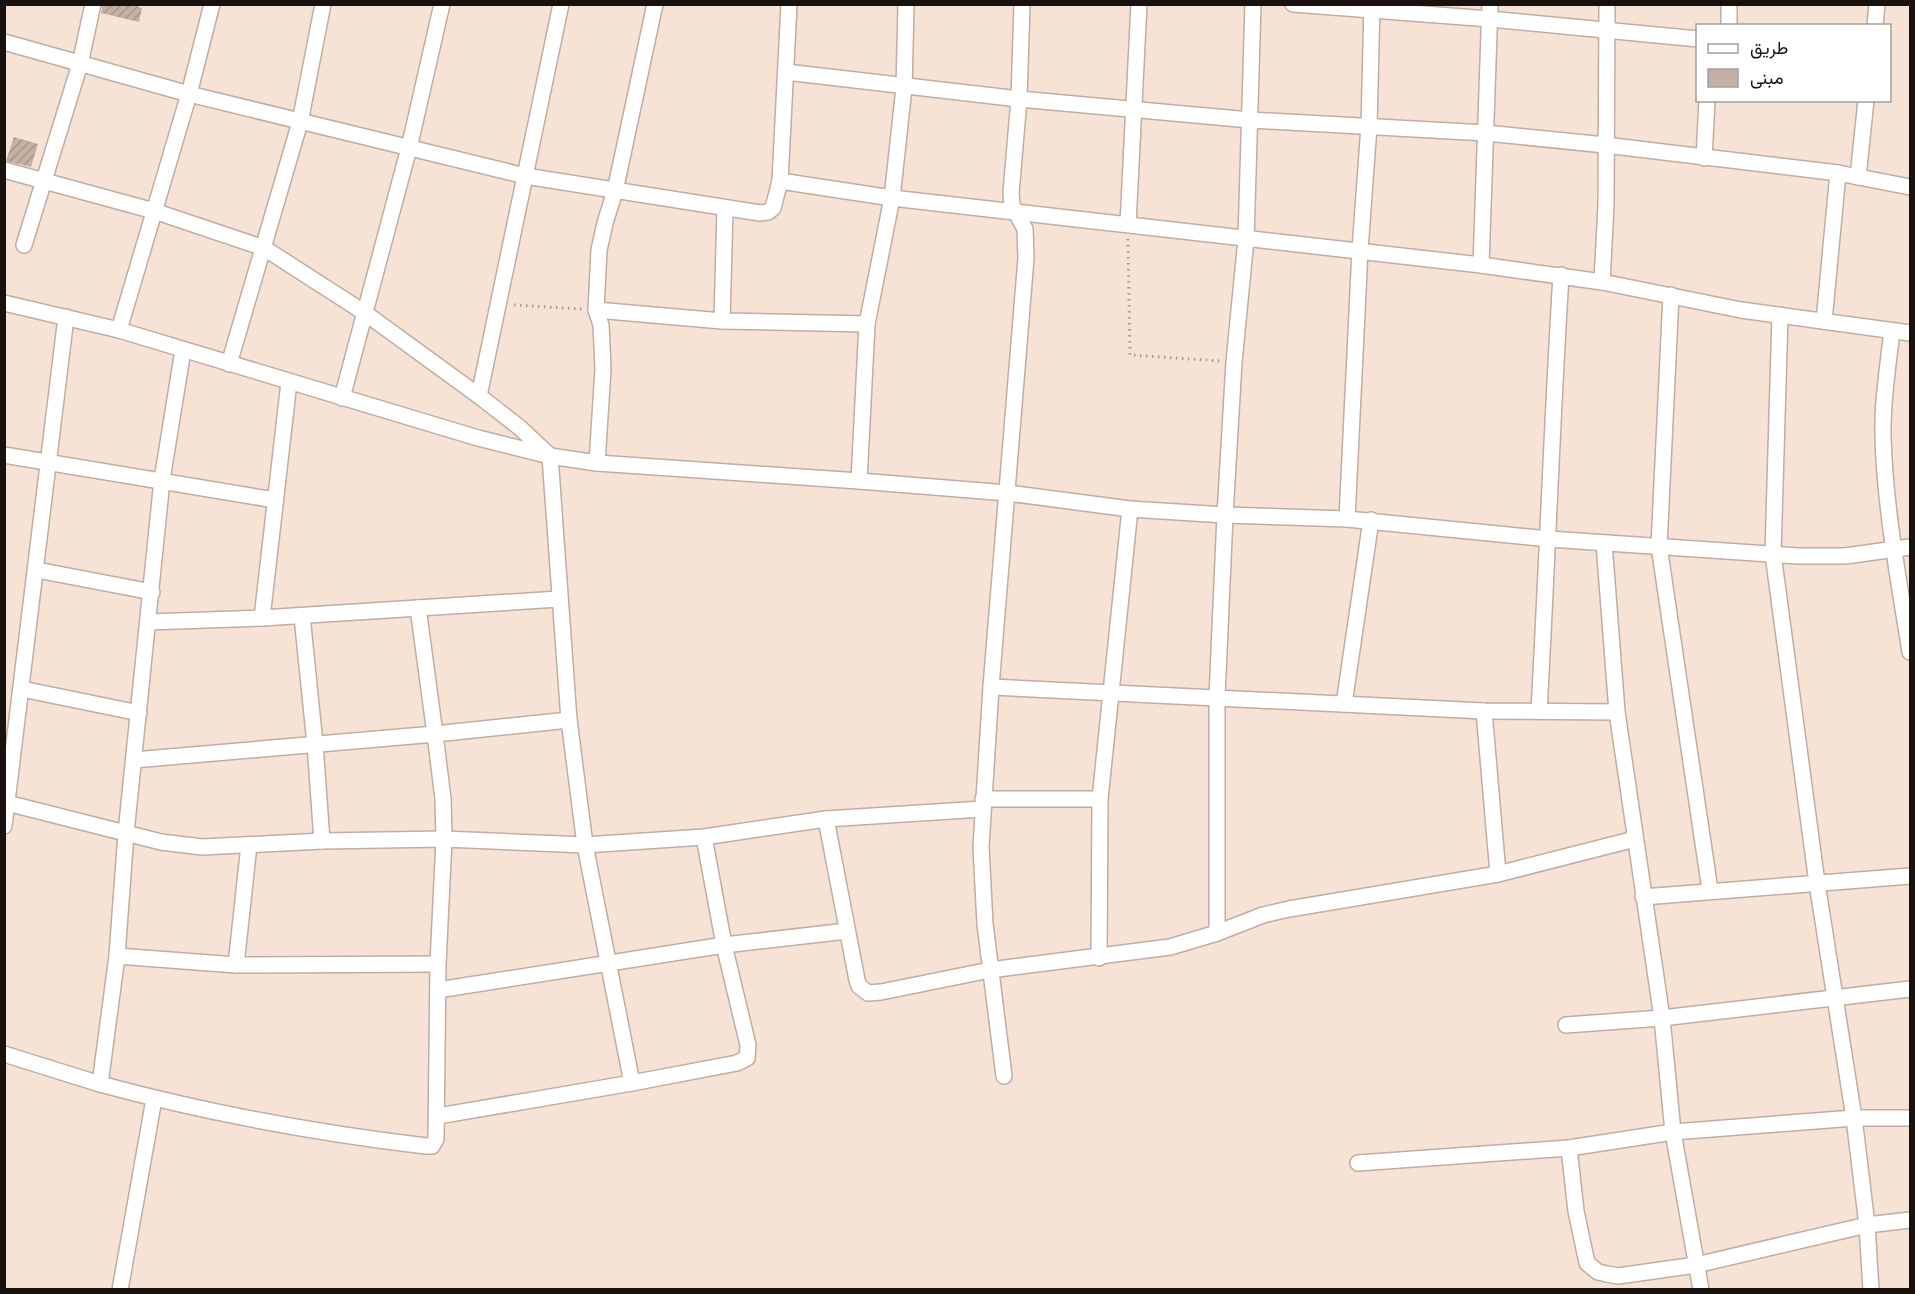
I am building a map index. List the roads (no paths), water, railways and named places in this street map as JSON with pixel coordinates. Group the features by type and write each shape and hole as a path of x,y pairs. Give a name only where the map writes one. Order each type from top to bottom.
{"street":[{"path":"24,245 80,63 93,4"},
{"path":"119,330 189,94 212,4"},
{"path":"229,364 300,122 323,4"},
{"path":"342,398 409,148 442,4"},
{"path":"479,396 561,4"},
{"path":"597,463 603,343 596,310 599,250 615,191 655,4"},
{"path":"4,42 189,94 525,176 725,208 768,212 777,200 780,181 789,4"},
{"path":"859,481 867,324 892,198 904,87 906,4"},
{"path":"1004,1076 990,970 982,888 981,847 991,687 1026,258 1025,229 1012,205 1011,193 1019,99 1022,4"},
{"path":"1128,224 1139,4"},
{"path":"1217,933 1217,697 1234,362 1246,239 1253,4"},
{"path":"1293,4 1490,12 1606,29 1696,39"},
{"path":"1602,282 1606,204 1606,4"},
{"path":"1729,4 1729,24"},
{"path":"1875,24 1877,4"},
{"path":"1347,519 1360,250 1369,126 1372,7"},
{"path":"1481,265 1490,12"},
{"path":"786,72 1019,99 1250,120 1486,134 1605,145 1838,173 1911,187"},
{"path":"1704,158 1707,102"},
{"path":"1858,177 1866,102"},
{"path":"4,170 154,211 264,248 364,313 479,396 519,427 550,456 569,720 585,845 633,1083"},
{"path":"1824,321 1838,173"},
{"path":"780,181 892,198 1360,250 1561,275 1741,310 1911,333"},
{"path":"722,321 725,208"},
{"path":"1539,711 1561,275"},
{"path":"1671,295 1659,546 1710,891"},
{"path":"4,303 119,330 478,438 550,456 597,463 1008,493 1130,509 1371,520 1548,539 1773,554 1820,557 1911,547"},
{"path":"596,310 722,321 867,324"},
{"path":"1780,315 1773,554 1818,883 1854,1118 1871,1290"},
{"path":"4,826 37,570 66,317"},
{"path":"1892,331 1883,411 1883,438 1894,549 1911,652"},
{"path":"100,1084 117,956 126,833 162,480 183,350"},
{"path":"262,618 289,382"},
{"path":"4,455 275,500"},
{"path":"1099,958 1100,799 1130,509"},
{"path":"1344,704 1371,520"},
{"path":"1604,543 1617,712 1662,1018 1673,1132 1701,1290"},
{"path":"37,570 152,592"},
{"path":"149,622 302,616 559,599"},
{"path":"4,1054 154,1099 332,1134 426,1146 432,1146 435,1143 438,1116 438,964 444,839 443,799 418,608"},
{"path":"302,616 315,744 321,841"},
{"path":"991,687 1484,711 1617,712"},
{"path":"22,689 139,712"},
{"path":"1484,711 1498,874"},
{"path":"134,760 569,720"},
{"path":"7,803 126,833 184,846 202,847 321,841 444,839 585,845 704,837 826,819 983,804 1100,799"},
{"path":"826,819 856,980 859,986 868,993 990,970 1170,948 1263,915 1498,874 1635,839"},
{"path":"438,1116 633,1083 737,1063 747,1058 748,1045 724,945 704,837"},
{"path":"236,965 249,845"},
{"path":"1643,897 1911,876"},
{"path":"438,990 724,945 847,931"},
{"path":"117,956 236,965 438,964"},
{"path":"1566,1025 1662,1018 1911,989"},
{"path":"120,1290 154,1099"},
{"path":"1358,1163 1569,1148 1673,1132 1854,1118 1911,1118"},
{"path":"1569,1148 1576,1211 1587,1263 1598,1272 1618,1276 1696,1265 1866,1224 1911,1220"}]}
